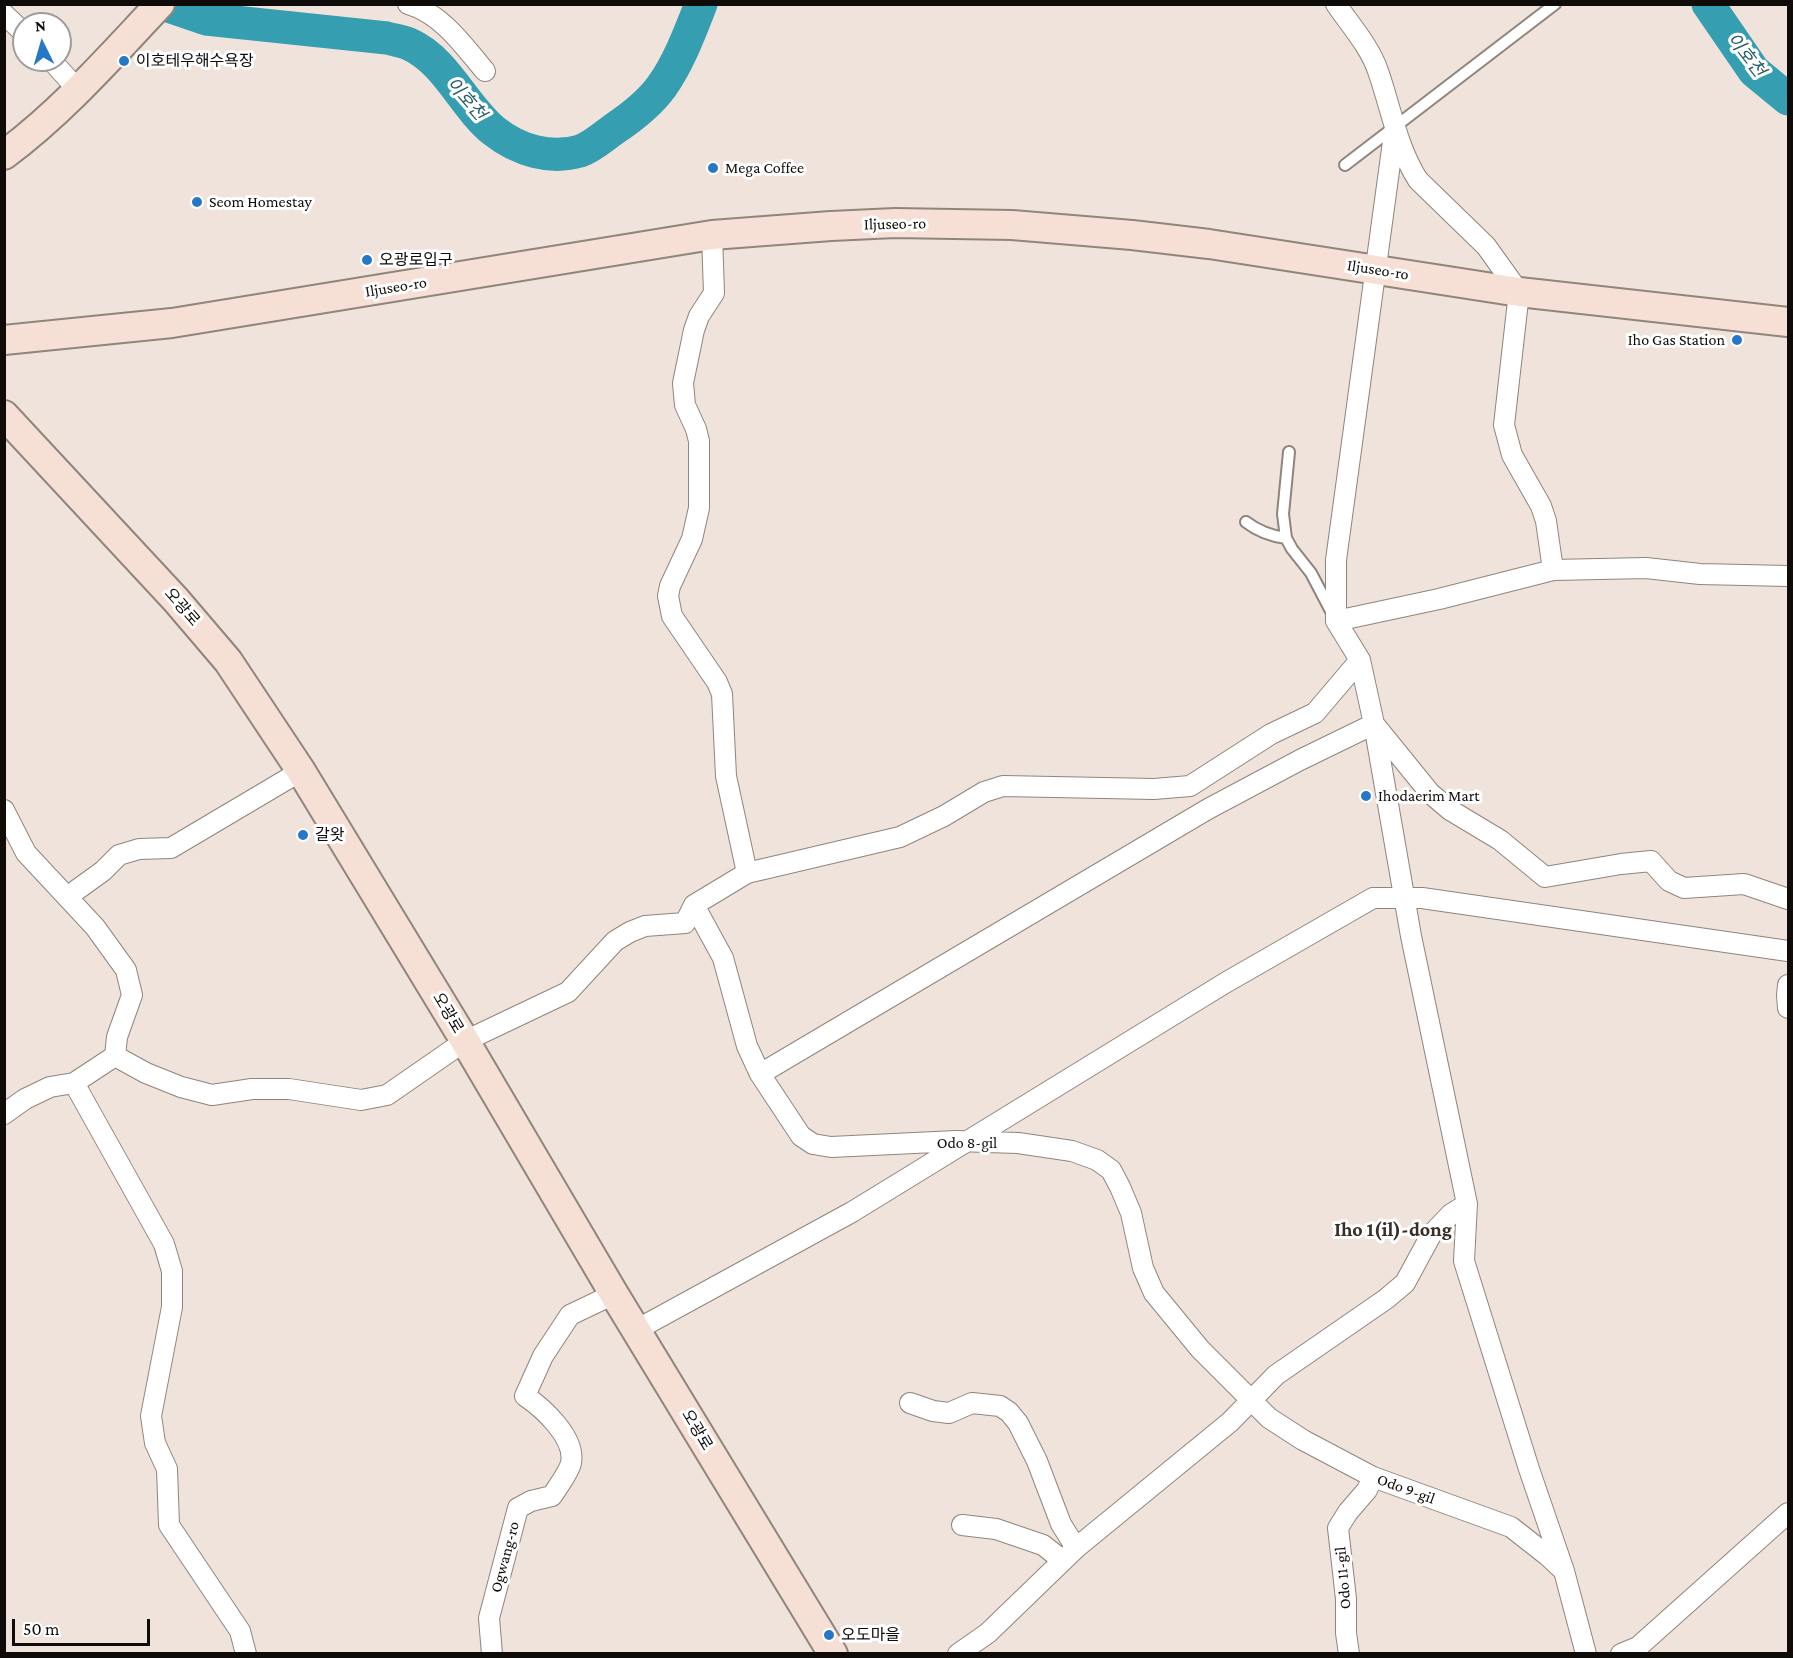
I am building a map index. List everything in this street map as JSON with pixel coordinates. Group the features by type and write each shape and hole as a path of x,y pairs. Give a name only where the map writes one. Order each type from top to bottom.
{"main road":[{"path":"4,155 79,91 153,12"},
{"name":"Iljuseo-ro","path":"4,340 172,323 712,236 831,226 948,223 1012,225 1209,244 1519,292 1788,322"},
{"name":"오광로","path":"4,415 176,600 228,661 301,771 465,1041 614,1294 833,1653"}],"street":[{"path":"408,4 431,14 442,23 485,71"},
{"path":"1336,4 1372,55 1403,153 1418,180 1486,246 1519,292 1504,425 1512,455 1541,506 1546,522 1553,570"},
{"path":"62,72 79,91"},
{"path":"1395,127 1336,561 1336,621 1360,660 1374,724 1405,898 1467,1204 1464,1261 1529,1469 1564,1571 1586,1653"},
{"path":"712,236 714,293 699,316 694,330 683,383 685,405 699,441 699,508 692,539 670,586 668,596 672,616 717,682 722,694 726,776 747,873"},
{"path":"1336,621 1439,599 1553,570 1646,568 1700,574 1788,576"},
{"path":"115,1056 181,1088 212,1095 252,1089 289,1089 361,1100 387,1095 465,1041 568,992 615,941 645,926 685,923 694,905 747,873 900,837 944,816 984,792 1003,786 1154,789 1190,786 1271,734 1316,712 1360,660"},
{"path":"1374,724 1430,793 1450,810 1500,840 1545,877 1651,861 1669,881 1684,888 1744,884 1788,899"},
{"path":"759,1074 1208,809 1374,724"},
{"path":"67,897 103,871 119,855 139,849 171,848 301,771"},
{"path":"4,810 26,854 95,927 126,970 132,995 117,1037 115,1056"},
{"path":"636,1330 852,1212 1225,983 1373,898 1422,898 1788,951"},
{"name":"Odo 8-gil","path":"694,905 723,958 747,1046 759,1074 801,1136 813,1144 831,1147 964,1142 1018,1143 1072,1151 1097,1160 1111,1170 1120,1187 1131,1213 1143,1268 1154,1293 1200,1349 1252,1400"},
{"path":"1788,985 1788,1008"},
{"path":"4,1114 25,1099 50,1087 74,1083 115,1056"},
{"path":"74,1083 164,1244 172,1271 172,1308 151,1416 155,1443 167,1469 169,1525 240,1632 246,1653"},
{"path":"958,1653 988,1633 1069,1554 1230,1422 1276,1375 1386,1299 1405,1283 1431,1235 1451,1214 1467,1204"},
{"name":"Ogwang-ro","path":"492,1653 489,1618 519,1508 531,1501 552,1496 571,1463 569,1446 559,1427 542,1407 525,1396 543,1356 570,1315 614,1294"},
{"name":"Odo 9-gil","path":"1252,1400 1269,1418 1373,1477 1511,1527 1564,1571"},
{"path":"910,1403 933,1411 950,1413 972,1403 1000,1407 1009,1412 1018,1423 1037,1461 1061,1524 1069,1554"},
{"name":"Odo 11-gil","path":"1349,1653 1338,1528 1367,1490 1373,1477"},
{"path":"1621,1653 1638,1647 1788,1513"},
{"path":"962,1525 996,1529 1069,1554"}],"lane":[{"path":"1345,165 1555,4"},
{"path":"1289,452 1283,514 1286,538 1311,573 1336,621"},
{"path":"1246,522 1269,536 1286,538"}],"waterway":[{"name":"이호천","path":"162,4 206,19 387,38 406,43 434,61 483,121 494,131 524,148 546,154 569,154 589,147 634,115 652,99 674,67 701,4"},
{"name":"이호천","path":"1708,4 1754,71 1788,99"}],"place":[{"name":"이호테우해수욕장","path":"124,61"},
{"name":"Mega Coffee","path":"713,168"},
{"name":"Seom Homestay","path":"197,202"},
{"name":"오광로입구","path":"367,260"},
{"name":"Iho Gas Station","path":"1737,340"},
{"name":"Ihodaerim Mart","path":"1366,796"},
{"name":"갈왓","path":"303,835"},
{"name":"오도마을","path":"829,1635"}],"district":[{"name":"Iho 1(il)-dong","path":"1393,1230"}]}
